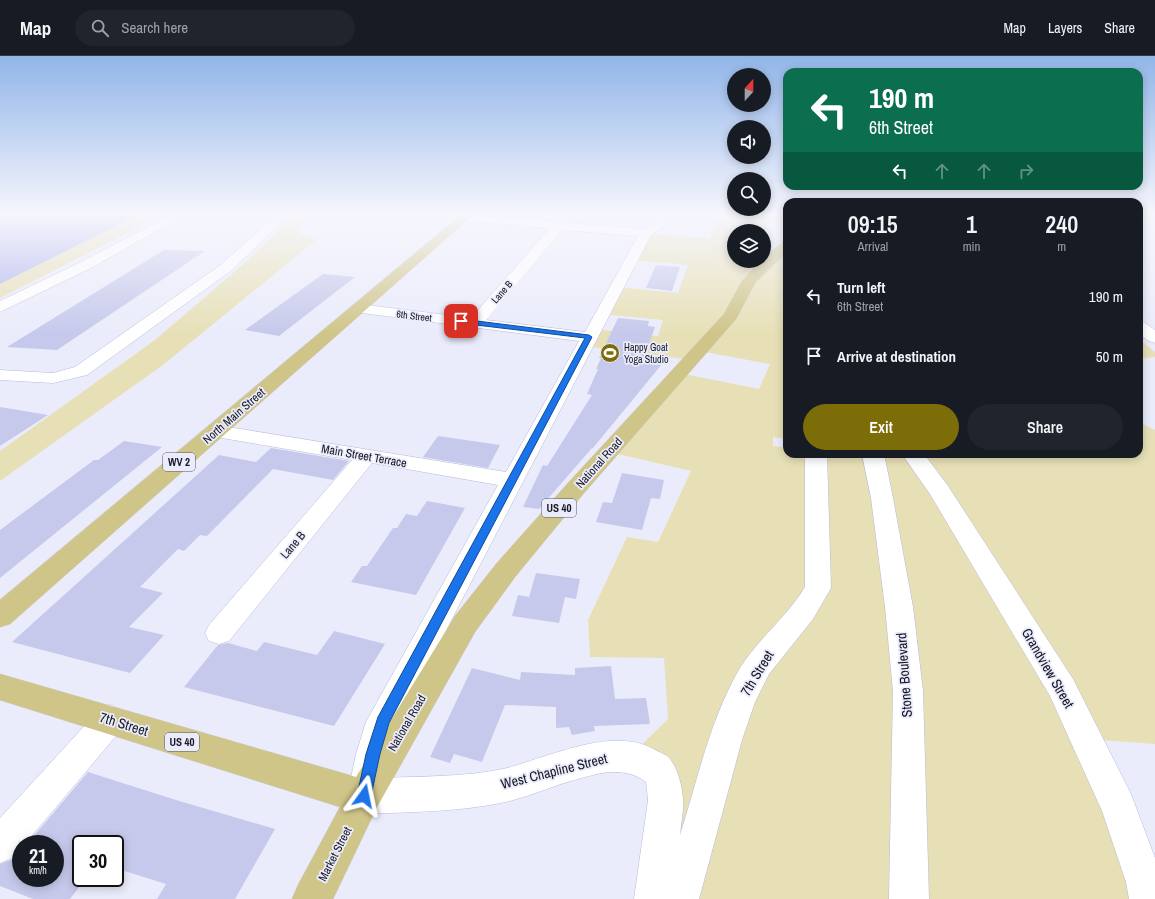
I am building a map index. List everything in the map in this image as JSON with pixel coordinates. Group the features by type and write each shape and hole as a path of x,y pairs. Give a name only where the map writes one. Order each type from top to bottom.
{"main road":[{"name":"North Main Street","path":"0,616 423,254"},
{"name":"National Road","path":"364,796 465,624 506,570 576,488 731,316 749,282 765,264 776,254"},
{"name":"7th Street","path":"0,687 364,796"},
{"name":"Market Street","path":"312,899 364,796"}],"street":[{"path":"0,307 106,254"},
{"path":"0,375 53,378 81,371 227,267 240,254"},
{"name":"Lane B","path":"475,323 534,254"},
{"name":"Market Street","path":"364,796 382,722 634,254"},
{"name":"6th Street","path":"359,309 589,337"},
{"path":"1143,329 1155,338"},
{"name":"Main Street Terrace","path":"216,431 512,480"},
{"name":"Lane B","path":"219,634 367,456"},
{"name":"7th Street","path":"679,899 731,721 751,678 774,644 799,618 818,588 816,458"},
{"name":"Stone Boulevard","path":"873,458 882,498 899,607 908,691 909,899"},
{"name":"Grandview Street","path":"917,458 940,492 1062,688 1118,807 1145,882 1149,899"},
{"path":"0,844 110,720"},
{"name":"West Chapline Street","path":"364,796 465,791 501,786 568,765 597,758 611,756 641,758 658,770 665,789 666,800 654,899"}],"shaded area":[{"path":"59,254 86,254 0,298 0,284"},
{"path":"254,254 298,254 163,365 0,481 0,451 155,340"},
{"path":"634,254 727,254 727,268 771,268 771,256 774,254 783,254 783,438 773,437 773,446 783,447 783,458 1143,458 1143,424 1155,430 1155,744 1087,739 1149,899 654,899 666,800 630,756 668,719 664,658 590,657 588,620 627,537 658,542 691,471 609,452 679,373 759,389 770,364 700,351 692,360 584,346 593,329 658,336 663,320 602,314 616,287 678,293 688,265 631,260"},
{"path":"1143,342 1155,352 1155,357 1143,358"}],"water":[{"path":"0,254 59,254 0,284"}],"building":[{"path":"157,254 200,254 57,350 7,347"},
{"path":"656,265 680,267 672,291 646,288"},
{"path":"323,274 355,277 279,336 245,330"},
{"path":"618,318 649,321 648,326 655,327 645,355 667,358 593,448 539,509 523,507 543,465 547,466 592,395 587,394 598,369 596,369 601,358 599,358"},
{"path":"0,407 48,415 0,446"},
{"path":"438,436 500,445 488,468 423,457"},
{"path":"124,441 162,447 0,578 0,530 94,460 98,460"},
{"path":"271,448 349,461 333,480 273,469 207,536 200,535 184,551 178,549 140,587 163,593 129,627 164,635 130,673 12,642 219,455 256,462"},
{"path":"622,473 664,480 660,499 651,498 642,530 596,522 603,502 612,503"},
{"path":"427,501 465,508 416,595 351,582 362,566 367,566 393,528 397,528 406,514 417,516"},
{"path":"536,573 580,579 576,599 565,597 559,623 512,616 518,595 529,597"},
{"path":"334,631 385,644 334,726 184,687 218,645 228,643 257,651 264,642 317,655"},
{"path":"611,666 615,699 646,698 650,724 594,726 595,731 572,735 569,727 556,728 556,707 505,705 482,762 454,754 450,763 430,757 472,668 520,680 521,672 575,675 575,668"},
{"path":"88,772 275,829 235,899 157,899 166,884 124,871 124,835 72,835 72,887 79,887 70,899 33,899 0,886 0,864 12,860 12,887 64,887 64,835 35,835"}],"place":[{"name":"Happy Goat Yoga Studio","path":"610,353"}],"route":[{"path":"364,796 382,722 589,337 461,321"}]}
